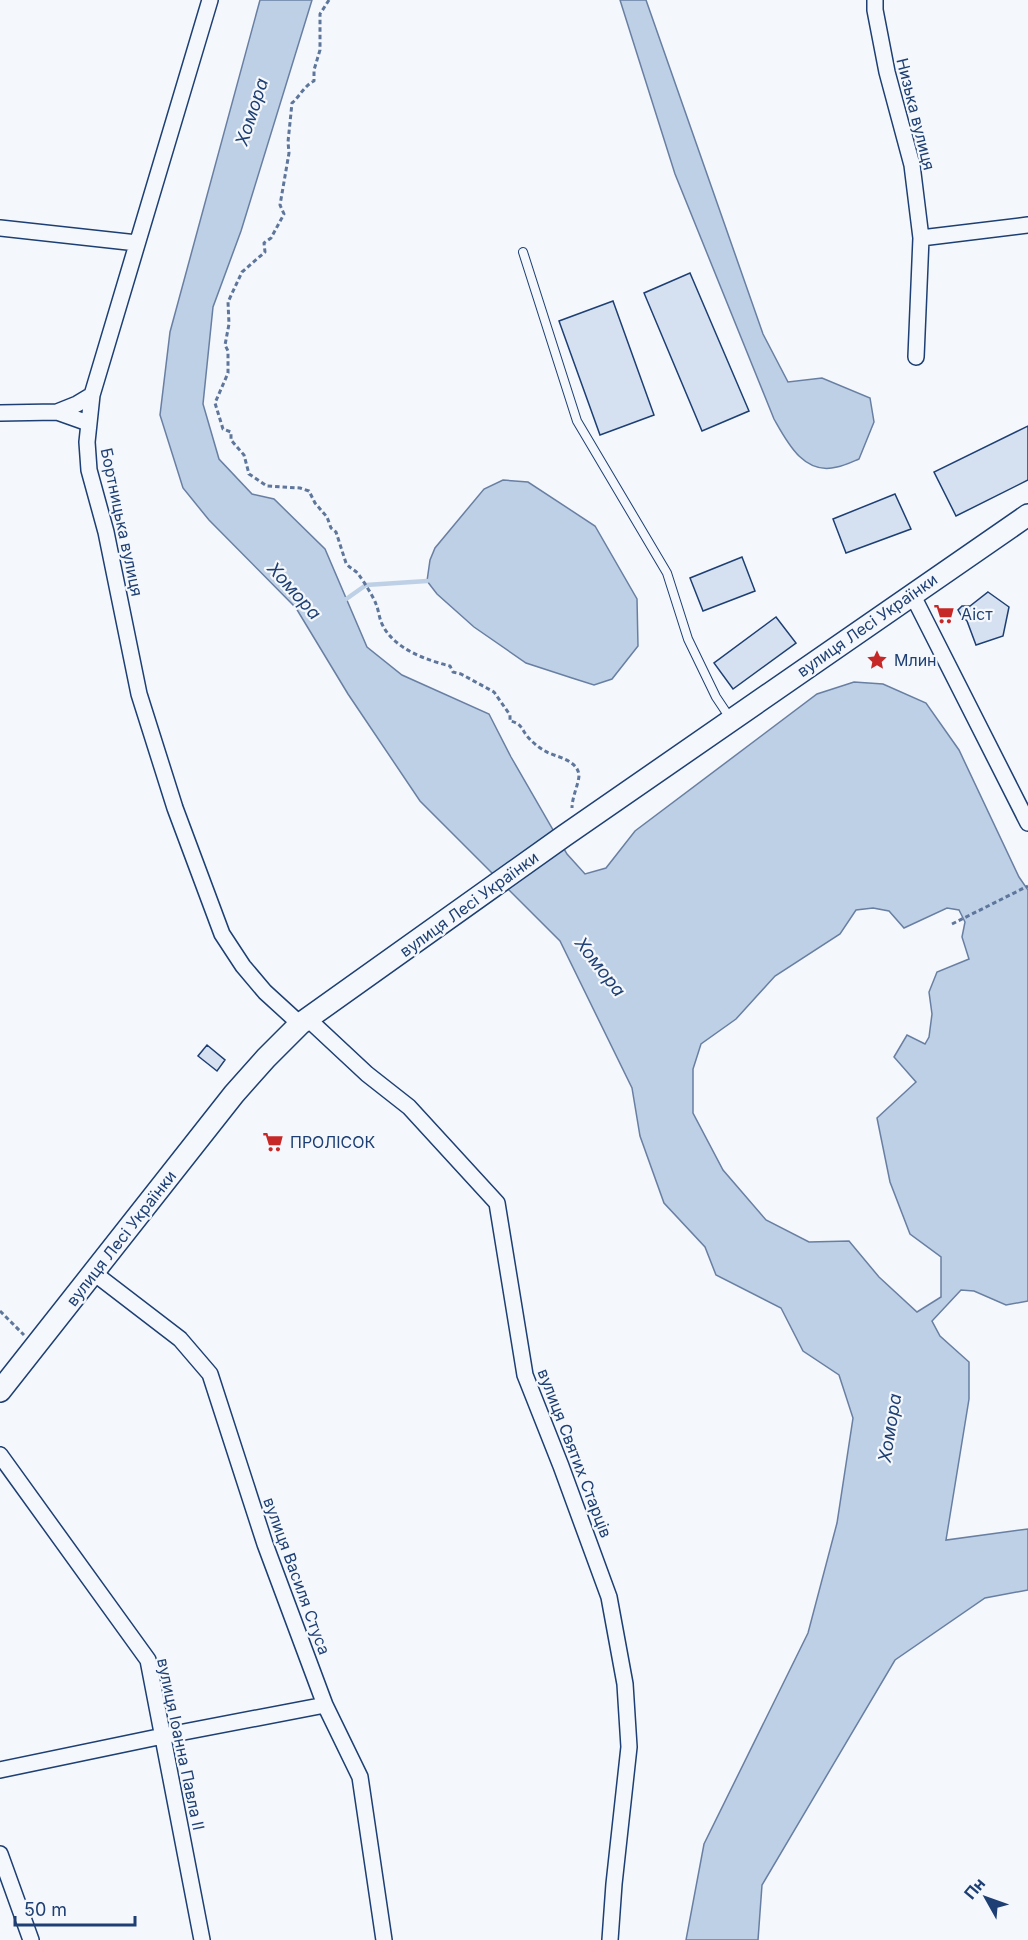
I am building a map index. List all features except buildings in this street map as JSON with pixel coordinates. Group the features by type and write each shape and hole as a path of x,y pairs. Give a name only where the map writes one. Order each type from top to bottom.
{"main road":[{"name":"вулиця Лесі Українки","path":"0,1391 234,1094 266,1058 304,1022 570,831 1028,515"}],"street":[{"name":"Бортницька вулиця","path":"210,0 92,395 87,442 89,470 106,532 139,694 175,808 222,934 243,966 265,992 304,1022"},
{"name":"Низька вулиця","path":"875,0 886,72 912,165 921,238 918,263 916,357"},
{"path":"921,238 1028,225"},
{"path":"0,228 137,243"},
{"path":"57,412 92,395"},
{"path":"0,413 57,412 88,423"},
{"path":"912,594 1028,823"},
{"name":"вулиця Святих Старців","path":"304,1022 409,1107 497,1203 525,1376 609,1597 625,1684 629,1747 610,1940"},
{"name":"вулиця Василя Стуса","path":"94,1273 180,1339 210,1374 265,1544 325,1705 360,1777 384,1940"},
{"name":"вулиця Іоанна Павла II","path":"0,1455 148,1659 202,1940"},
{"path":"0,1770 325,1705"},
{"path":"0,1854 32,1940"}],"lane":[{"path":"523,252 577,421 667,573 688,639 716,697 731,720"}],"path":[{"path":"329,0 320,14 320,50 314,70 314,81 306,84 292,103 289,153 280,205 284,214 271,238 264,243 265,252 242,272 228,302 229,324 225,345 228,351 228,373 215,403 223,429 231,432 231,440 244,455 249,474 267,486 300,488 309,491 315,503 327,517 331,528 336,532 346,563 358,573 376,603 381,625 393,639 423,659 450,666 453,672 494,692 510,715 510,721 524,728 525,734 546,752 565,758 577,770 579,776 572,801 570,831"},
{"path":"952,924 1028,886"},
{"path":"0,1311 15,1328 37,1345"}],"water":[{"name":"Хомора","path":"260,0 312,0 241,231 213,307 203,404 219,459 252,494 274,499 325,549 367,647 402,675 489,714 567,854 585,874 606,868 635,831 817,694 854,682 883,684 926,703 959,750 1019,877 1028,890 1028,1301 1006,1305 974,1291 961,1290 932,1321 940,1336 969,1362 969,1399 946,1540 1028,1529 1028,1590 985,1598 895,1660 762,1885 758,1940 686,1940 704,1844 808,1633 837,1523 853,1418 839,1375 803,1351 781,1308 716,1275 705,1247 664,1203 640,1136 632,1088 560,941 420,801 348,694 296,608 209,520 183,488 160,415 170,332","holes":["873,908 889,911 904,928 947,908 959,910 965,922 962,937 969,959 937,972 929,992 932,1014 929,1037 925,1044 907,1035 894,1057 916,1082 877,1118 890,1182 910,1234 941,1257 941,1297 917,1312 879,1277 849,1241 809,1242 766,1220 723,1170 693,1113 693,1069 701,1044 736,1019 775,976 840,934 856,910"]},
{"path":"620,0 646,0 763,334 788,382 822,378 870,398 874,422 859,459 837,467 815,467 806,462 791,447 774,419 675,174"},
{"path":"503,480 528,482 595,526 637,599 638,646 612,679 594,685 526,663 474,627 437,594 427,581 430,560 435,548 484,489"}],"waterway":[{"path":"342,602 366,585 427,581"}],"place":[{"name":"Аіст","path":"944,614"},
{"name":"Млин","path":"877,660"},
{"name":"ПРОЛІСОК","path":"273,1142"}]}
